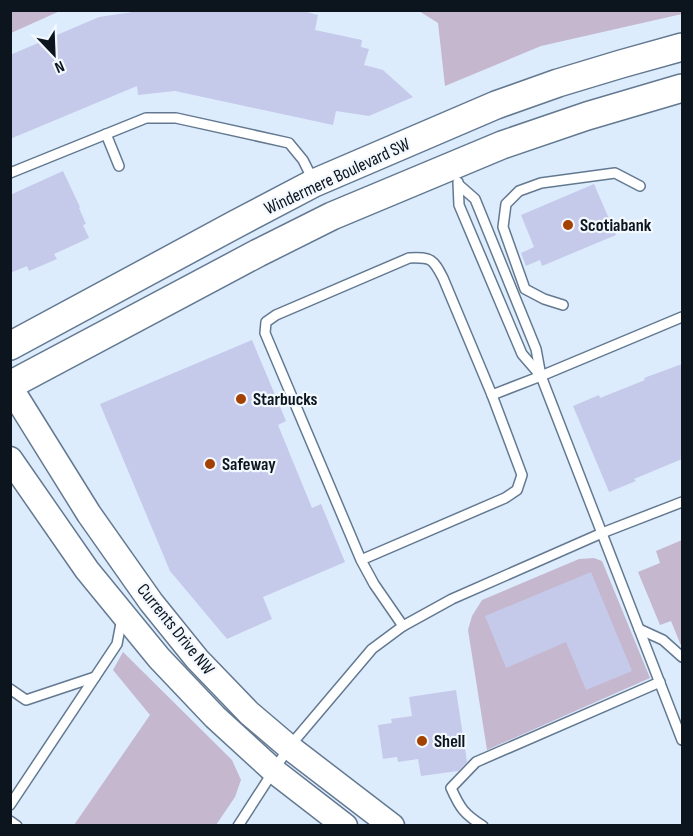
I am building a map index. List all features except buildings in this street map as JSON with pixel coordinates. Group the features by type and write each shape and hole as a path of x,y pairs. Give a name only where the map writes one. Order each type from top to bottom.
{"main road":[{"name":"Windermere Boulevard SW","path":"10,346 314,183 496,105 569,80 682,47"},
{"name":"Windermere Boulevard SW","path":"10,386 321,221 454,175 502,146 587,116 682,88"}],"street":[{"name":"Currents Drive NW","path":"10,386 89,514 151,602 197,659 249,713 289,747 392,825"},
{"name":"Currents Drive NW","path":"10,459 87,570 159,658 215,717 274,771 345,825"}],"lane":[{"path":"10,172 146,118 176,118 289,143 303,159 314,183"},
{"path":"106,134 119,166"},
{"path":"563,305 544,299 525,289 503,227 506,204 519,191 541,183 615,173 640,186"},
{"path":"454,175 459,205 522,354 541,376"},
{"path":"454,175 476,199 537,349 541,376 682,740"},
{"path":"361,560 505,498 517,490 522,475 492,395 443,278 435,262 424,257 409,258 276,315 266,322 265,333 361,560 374,584 403,626"},
{"path":"492,395 682,317"},
{"path":"238,825 289,747 372,649 403,626 452,599 602,533 682,502"},
{"path":"10,805 117,644 122,613"},
{"path":"639,629 663,640 682,657"},
{"path":"10,688 26,700 95,677"},
{"path":"483,825 467,815 457,802 451,788 476,762 660,682"},
{"path":"10,821 17,825"}],"shaded area":[{"path":"11,10 60,10 60,11 11,33"},
{"path":"682,10 682,14 541,46 445,86 438,23 419,11"},
{"path":"682,540 682,648 671,621 660,625 638,572 660,563 656,551"},
{"path":"594,558 602,561 650,678 487,750 468,630 472,616 482,600 579,559"},
{"path":"123,652 232,760 241,780 235,797 216,825 74,825 150,715 113,670"}],"place":[{"name":"Scotiabank","path":"568,225"},
{"name":"Starbucks","path":"241,399"},
{"name":"Safeway","path":"210,464"},
{"name":"Shell","path":"422,741"}]}
